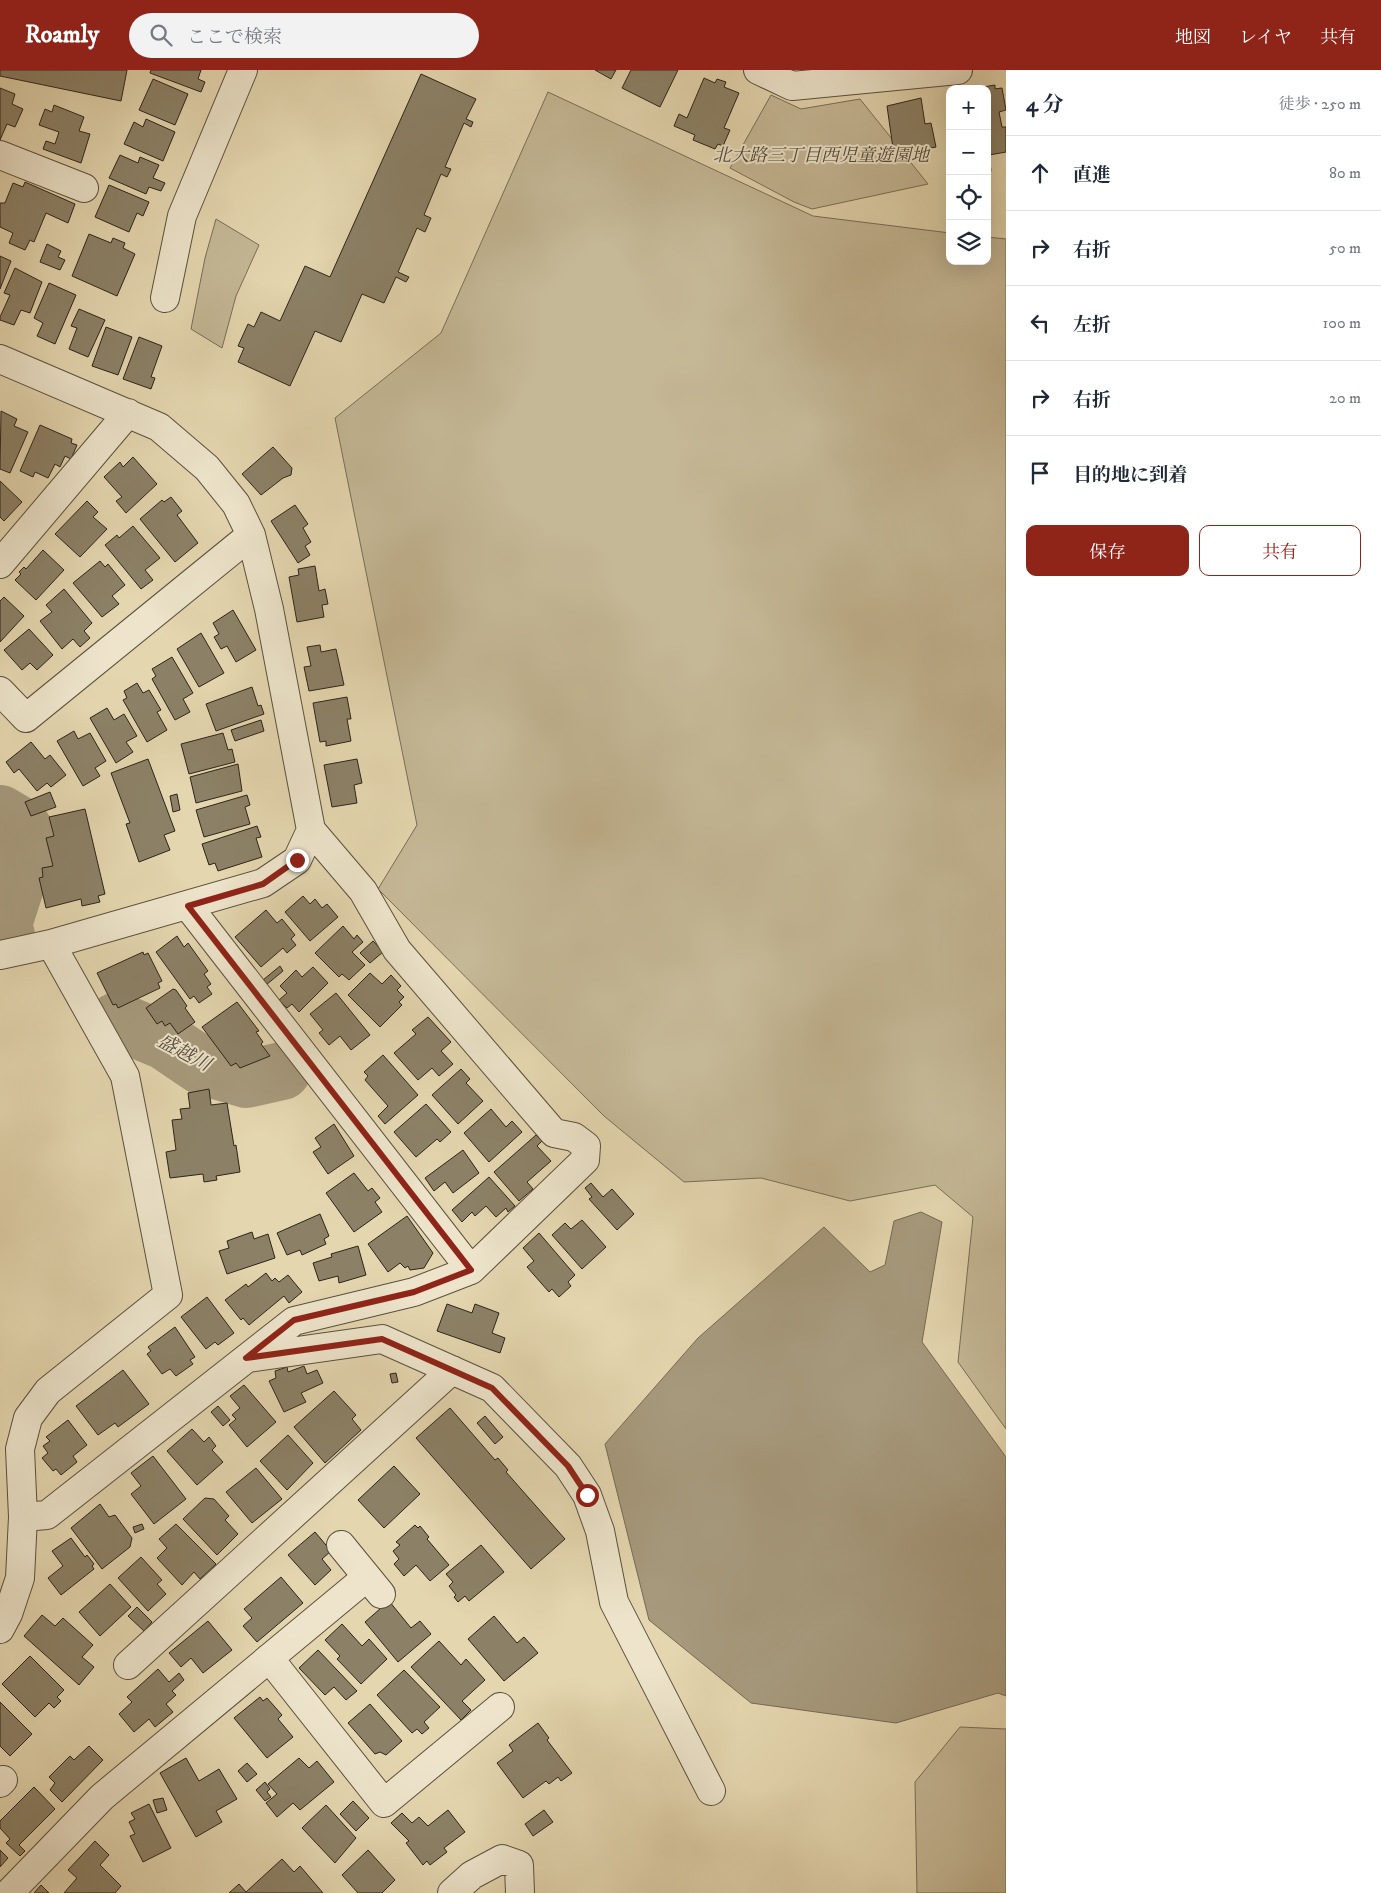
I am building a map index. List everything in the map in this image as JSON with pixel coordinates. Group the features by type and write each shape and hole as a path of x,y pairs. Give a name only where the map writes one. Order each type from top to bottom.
{"street":[{"path":"164,298 182,216 243,70"},
{"path":"758,70 792,86 832,76 958,70"},
{"path":"0,155 84,188"},
{"path":"0,359 159,427 207,468 236,504 251,535 269,609 311,830 363,891 397,950 554,1133 574,1137 586,1146 585,1160 471,1270 414,1292 294,1320 47,1515 23,1516"},
{"path":"0,564 128,413"},
{"path":"0,690 26,718 251,535"},
{"path":"0,955 52,944 263,884 297,860 311,830"},
{"path":"188,906 471,1270"},
{"path":"0,1629 8,1614 20,1578 23,1516 20,1449 28,1418 48,1391 168,1295 125,1076 52,944"},
{"path":"246,1358 382,1339 492,1388 568,1466 587,1495 600,1531 614,1602 711,1791"},
{"path":"128,1664 452,1370"},
{"path":"10,1893 102,1797 269,1658 374,1585 341,1545"},
{"path":"269,1658 384,1803 500,1707"},
{"path":"452,1893 472,1875 502,1859 519,1865 520,1893"}],"green space":[{"path":"548,92 813,216 946,233 946,265 991,265 991,237 1006,239 1006,1429 958,1362 973,1217 935,1185 850,1201 761,1178 684,1182 604,1116 378,889 417,825 335,418 441,333"},
{"name":"北大路三丁目西児童遊園地","path":"771,95 801,109 860,99 928,184 812,209 794,202 730,168"},
{"path":"216,219 259,245 236,296 222,348 191,329 205,258"},
{"path":"960,1727 1006,1729 1006,1893 917,1893 915,1782"}],"shaded area":[{"path":"921,1212 942,1222 922,1342 1006,1457 1006,1696 998,1693 896,1723 751,1703 649,1620 605,1444 698,1338 824,1227 870,1272 885,1265 894,1221"}],"building":[{"path":"0,70 127,70 121,101 0,76"},
{"path":"151,70 201,70 198,79 205,82 201,92 150,73"},
{"path":"595,70 616,70 611,79"},
{"path":"631,70 678,70 660,107 622,88"},
{"path":"421,74 476,99 466,119 473,122 471,127 464,123 445,167 451,169 447,177 441,174 424,215 431,218 425,232 417,228 398,272 409,277 406,282 396,277 384,303 362,294 341,342 315,331 290,386 238,362 244,348 238,346 248,324 254,327 261,312 280,321 305,266 330,277"},
{"path":"704,78 715,83 717,79 726,82 724,87 739,93 724,128 730,130 723,146 718,144 715,149 693,140 695,135 674,126 679,114 687,118"},
{"path":"153,79 188,94 175,125 139,110"},
{"path":"995,85 995,89 1002,88 1006,110 999,112 1002,127 1006,127 1006,152 991,155 991,130 991,86"},
{"path":"0,88 15,94 12,104 23,109 15,127 7,124 0,140"},
{"path":"921,98 925,124 931,123 936,147 894,155 887,106"},
{"path":"54,105 84,117 79,131 90,134 81,163 43,149 46,141 55,144 59,132 39,125 45,109 52,112"},
{"path":"146,119 175,132 163,161 124,144 134,122 143,127"},
{"path":"120,155 138,163 140,157 159,165 153,178 165,183 161,191 149,187 146,194 109,178"},
{"path":"25,182 75,204 68,223 46,213 34,242 30,240 25,250 9,243 13,233 0,227 0,203 5,203 13,183 23,187"},
{"path":"109,185 149,202 143,216 137,213 129,232 95,217"},
{"path":"89,234 111,243 113,238 125,243 123,248 135,254 117,296 72,276"},
{"path":"47,244 61,251 58,257 65,260 60,270 40,262"},
{"path":"0,256 11,261 0,289"},
{"path":"15,268 42,282 30,313 21,310 14,325 0,320 0,317 10,295 4,293"},
{"path":"49,283 76,295 55,344 37,336 43,323 34,318"},
{"path":"79,309 105,320 88,357 69,349 77,328 71,326"},
{"path":"106,327 132,337 118,375 92,366"},
{"path":"139,337 162,346 151,377 155,378 151,389 123,379"},
{"path":"1,411 17,419 14,426 28,432 10,473 0,469"},
{"path":"40,425 72,439 71,443 77,445 71,459 65,456 60,467 55,464 48,478 35,472 33,477 20,471"},
{"path":"273,447 292,468 291,475 283,478 261,495 242,474"},
{"path":"133,457 157,484 126,513 116,501 122,497 104,477 120,462 123,467"},
{"path":"0,481 22,502 4,521 0,517"},
{"path":"171,497 182,511 177,515 198,543 175,562 140,519 162,500 164,502"},
{"path":"87,501 98,512 93,517 107,529 80,557 55,534"},
{"path":"295,505 308,524 303,528 311,542 305,546 310,555 298,563 271,521"},
{"path":"133,526 160,558 145,570 153,580 141,589 105,545 117,535 119,538"},
{"path":"43,550 64,570 36,600 15,580 21,574 19,572 24,567 26,569"},
{"path":"100,561 105,567 108,564 125,585 112,596 119,604 102,617 73,583"},
{"path":"315,566 319,591 325,589 328,604 322,605 324,617 297,622 289,577 299,575 298,569"},
{"path":"64,589 92,623 84,631 90,638 80,647 73,639 62,649 40,621 52,612 46,605"},
{"path":"4,597 24,616 0,642 0,601"},
{"path":"233,610 256,650 236,662 227,646 221,649 214,637 219,634 213,623"},
{"path":"29,629 53,655 37,670 30,663 22,670 4,650"},
{"path":"201,633 224,673 199,687 177,649"},
{"path":"320,645 321,652 336,649 344,685 309,691 304,667 311,666 307,647"},
{"path":"172,657 193,693 183,699 190,712 175,720 152,679 156,676 152,669"},
{"path":"137,683 143,693 149,690 161,710 157,712 167,730 147,742 123,700 127,698 124,691"},
{"path":"252,687 258,706 261,705 264,714 216,731 206,704"},
{"path":"347,697 351,719 347,719 351,741 326,746 326,741 320,742 313,703"},
{"path":"107,708 114,720 124,714 137,736 126,742 133,752 116,763 90,718"},
{"path":"261,720 264,731 235,741 231,730"},
{"path":"74,731 78,739 90,733 106,761 95,768 100,776 83,786 57,741"},
{"path":"223,733 228,750 232,749 235,762 189,774 181,744"},
{"path":"31,742 45,759 50,755 66,775 51,787 47,783 37,791 19,769 14,773 6,762"},
{"path":"148,759 175,831 164,835 170,850 139,862 126,824 130,823 111,773"},
{"path":"357,759 362,783 354,785 357,803 332,807 324,765"},
{"path":"238,764 242,791 196,803 190,777"},
{"path":"50,792 56,807 31,816 25,802"},
{"path":"177,794 180,810 173,812 170,796"},
{"path":"247,795 250,805 245,807 250,824 204,837 196,810"},
{"path":"85,809 105,894 98,896 100,902 82,906 81,899 46,908 39,878 43,877 42,868 53,866 46,838 54,836 49,817"},
{"path":"257,826 261,837 256,838 262,857 218,871 215,863 209,865 202,844"},
{"path":"303,896 310,904 315,899 322,908 327,904 338,917 310,941 285,912"},
{"path":"266,910 277,923 282,919 295,935 291,939 296,945 287,953 283,948 261,967 235,937"},
{"path":"343,926 354,939 357,935 363,942 352,952 365,965 349,980 342,974 339,977 315,953"},
{"path":"177,936 184,947 188,943 208,971 204,974 211,984 207,987 212,994 199,1003 194,996 190,999 156,952"},
{"path":"373,941 383,952 370,963 360,953"},
{"path":"143,952 144,955 148,953 162,981 158,983 160,988 118,1008 116,1004 113,1005 97,973"},
{"path":"280,966 283,971 266,985 263,980"},
{"path":"313,967 328,983 299,1012 292,1004 287,1008 279,1000 287,993 280,986 296,970 302,977"},
{"path":"370,973 382,984 391,975 401,986 397,990 404,997 399,1002 402,1005 380,1027 348,995"},
{"path":"173,989 176,990 187,1006 185,1008 195,1022 178,1034 170,1023 165,1026 162,1021 157,1024 146,1008"},
{"path":"336,993 370,1035 351,1050 340,1036 329,1045 319,1033 323,1030 310,1014"},
{"path":"237,1002 259,1031 256,1032 263,1042 261,1044 270,1056 240,1068 236,1063 231,1066 202,1027"},
{"path":"428,1017 451,1042 441,1051 453,1064 439,1076 432,1068 418,1080 394,1053 416,1034 412,1030"},
{"path":"383,1055 418,1095 385,1124 378,1116 388,1106 365,1080 368,1076 364,1072"},
{"path":"461,1069 470,1079 466,1083 483,1101 458,1124 432,1095"},
{"path":"209,1089 211,1105 227,1103 240,1172 216,1176 217,1180 204,1182 203,1174 170,1178 166,1152 176,1150 172,1120 182,1119 180,1109 190,1108 188,1093"},
{"path":"426,1104 451,1132 440,1142 437,1139 416,1157 394,1132"},
{"path":"491,1109 506,1127 512,1121 522,1132 489,1162 464,1133"},
{"path":"334,1124 354,1156 328,1174 313,1152 321,1147 315,1138"},
{"path":"536,1135 542,1141 537,1146 551,1161 527,1182 533,1189 519,1201 494,1172"},
{"path":"463,1150 479,1173 453,1193 445,1182 434,1191 425,1178"},
{"path":"354,1173 368,1191 372,1188 380,1198 375,1202 382,1212 354,1232 326,1193"},
{"path":"489,1177 515,1206 508,1212 506,1208 496,1217 486,1206 475,1216 472,1212 462,1222 452,1210"},
{"path":"591,1183 603,1197 612,1189 634,1214 617,1230 589,1199 592,1197 585,1188"},
{"path":"320,1214 329,1236 324,1239 326,1244 302,1255 300,1250 287,1255 277,1233"},
{"path":"407,1216 433,1253 424,1268 410,1270 408,1266 405,1268 400,1263 388,1272 368,1244"},
{"path":"582,1220 606,1247 582,1269 552,1235 565,1223 571,1229"},
{"path":"252,1232 254,1239 268,1234 275,1258 227,1274 219,1251 229,1248 227,1241"},
{"path":"539,1233 575,1275 568,1282 571,1286 559,1297 552,1289 549,1292 527,1267 534,1261 523,1248"},
{"path":"358,1246 366,1275 339,1283 338,1276 319,1281 313,1263 332,1257 331,1254"},
{"path":"266,1273 272,1281 275,1278 279,1282 288,1275 302,1292 289,1303 284,1296 249,1325 243,1318 241,1320 225,1300 246,1284 248,1287"},
{"path":"207,1297 234,1333 218,1345 215,1342 206,1349 181,1317"},
{"path":"447,1304 472,1313 475,1304 499,1313 492,1333 505,1338 500,1353 437,1331"},
{"path":"175,1327 195,1357 190,1360 193,1364 176,1376 170,1369 162,1374 147,1354 151,1351 148,1347"},
{"path":"304,1366 307,1374 317,1370 323,1383 301,1393 306,1402 284,1412 269,1381 276,1378 275,1371 287,1367 288,1372"},
{"path":"123,1370 149,1404 118,1427 115,1423 98,1435 76,1406"},
{"path":"396,1373 398,1382 392,1383 390,1374"},
{"path":"244,1385 276,1422 247,1447 229,1425 236,1419 232,1415 240,1408 230,1396"},
{"path":"334,1391 356,1415 352,1419 361,1430 325,1463 294,1427"},
{"path":"218,1406 230,1420 223,1426 211,1412"},
{"path":"450,1408 495,1460 498,1458 508,1470 506,1472 565,1539 531,1569 416,1438"},
{"path":"485,1416 503,1437 495,1444 477,1423"},
{"path":"68,1420 87,1445 73,1456 77,1462 61,1475 56,1469 53,1471 42,1458 48,1453 43,1446 50,1441 46,1437"},
{"path":"192,1429 204,1442 209,1437 216,1446 212,1450 223,1462 197,1485 167,1451"},
{"path":"288,1435 313,1463 287,1490 260,1461"},
{"path":"153,1456 186,1499 154,1524 131,1494 141,1486 131,1473"},
{"path":"394,1466 420,1494 384,1528 358,1500"},
{"path":"256,1468 282,1499 252,1523 226,1492"},
{"path":"205,1498 214,1499 229,1516 225,1520 238,1534 217,1555 183,1519"},
{"path":"100,1504 109,1517 115,1515 132,1538 130,1547 102,1569 71,1528"},
{"path":"142,1524 144,1529 135,1533 133,1527"},
{"path":"176,1524 216,1564 200,1579 194,1572 182,1585 157,1558 167,1548 159,1539"},
{"path":"415,1525 418,1528 420,1526 429,1537 427,1539 449,1565 430,1581 416,1565 404,1576 394,1564 399,1559 393,1551 400,1545 396,1542"},
{"path":"315,1532 331,1551 322,1559 331,1570 315,1585 288,1555"},
{"path":"71,1538 85,1557 87,1555 94,1564 92,1566 94,1569 61,1595 48,1578 63,1566 52,1551"},
{"path":"481,1545 504,1572 469,1601 465,1596 458,1602 454,1597 456,1595 449,1586 453,1582 446,1574"},
{"path":"141,1557 162,1580 157,1584 166,1594 148,1611 118,1578"},
{"path":"281,1577 303,1603 257,1642 243,1626 252,1618 244,1609"},
{"path":"110,1584 131,1607 100,1636 79,1612"},
{"path":"389,1601 411,1628 420,1621 431,1634 398,1662 365,1622"},
{"path":"137,1607 152,1622 144,1631 128,1616"},
{"path":"42,1615 55,1626 63,1618 93,1645 82,1657 94,1667 79,1685 24,1636"},
{"path":"494,1616 517,1643 524,1637 538,1653 504,1681 468,1639"},
{"path":"208,1621 232,1650 203,1673 191,1658 181,1667 169,1653"},
{"path":"342,1624 362,1646 369,1639 387,1659 361,1684 337,1659 340,1656 325,1640"},
{"path":"439,1641 461,1665 466,1659 485,1680 462,1701 471,1710 461,1720 411,1667"},
{"path":"318,1650 357,1691 346,1700 334,1687 325,1695 299,1668"},
{"path":"30,1656 64,1690 57,1697 61,1701 54,1708 49,1703 35,1717 2,1684"},
{"path":"158,1669 169,1682 179,1673 184,1680 172,1691 176,1695 166,1704 173,1712 155,1727 149,1719 134,1732 119,1714 132,1702 127,1697"},
{"path":"404,1670 440,1707 424,1722 429,1728 422,1734 417,1729 412,1733 377,1695"},
{"path":"260,1697 263,1701 267,1698 282,1715 278,1719 293,1737 267,1758 234,1718"},
{"path":"0,1702 32,1734 10,1756 0,1746"},
{"path":"370,1704 402,1741 386,1755 380,1752 375,1754 348,1723"},
{"path":"538,1723 549,1738 547,1740 572,1773 561,1781 558,1777 549,1784 546,1781 523,1798 497,1763 513,1751 509,1745"},
{"path":"89,1746 103,1760 62,1802 50,1790 55,1783 49,1777 70,1756 74,1760"},
{"path":"186,1758 199,1781 219,1769 237,1799 216,1811 222,1822 196,1837 160,1773"},
{"path":"299,1758 309,1768 317,1761 334,1782 300,1810 293,1803 277,1817 266,1803 277,1794 268,1784"},
{"path":"247,1763 257,1774 247,1782 238,1771"},
{"path":"265,1782 270,1789 267,1792 271,1797 265,1801 256,1790"},
{"path":"34,1787 55,1809 19,1845 25,1851 20,1856 6,1843 10,1839 0,1828 0,1821"},
{"path":"163,1798 167,1810 157,1813 153,1800"},
{"path":"353,1801 369,1818 356,1831 340,1814"},
{"path":"149,1804 171,1848 143,1862 130,1836 135,1834 129,1822 135,1819 131,1813"},
{"path":"326,1805 356,1838 335,1863 302,1828"},
{"path":"448,1810 465,1832 444,1848 447,1852 430,1865 427,1861 423,1865 406,1843 409,1841 391,1823 402,1813 412,1823 419,1817 428,1826"},
{"path":"544,1810 553,1822 533,1836 525,1824"},
{"path":"95,1841 109,1855 100,1865 121,1886 115,1893 64,1893 77,1878 68,1870"},
{"path":"0,1850 8,1858 0,1867"},
{"path":"368,1850 395,1880 382,1893 358,1893 342,1875"},
{"path":"282,1859 294,1872 300,1866 323,1893 229,1893 239,1884 246,1892"},
{"path":"41,1885 49,1893 34,1893"}],"waterway":[{"name":"盛越川","path":"0,814 22,827 28,837 27,850 1,930 6,935"},
{"name":"盛越川","path":"117,1021 165,1041 202,1066 246,1079 282,1071"}],"route":[{"path":"297,860 263,884 188,906 471,1270 414,1292 294,1320 246,1358 382,1339 492,1388 568,1466 587,1495"}]}
